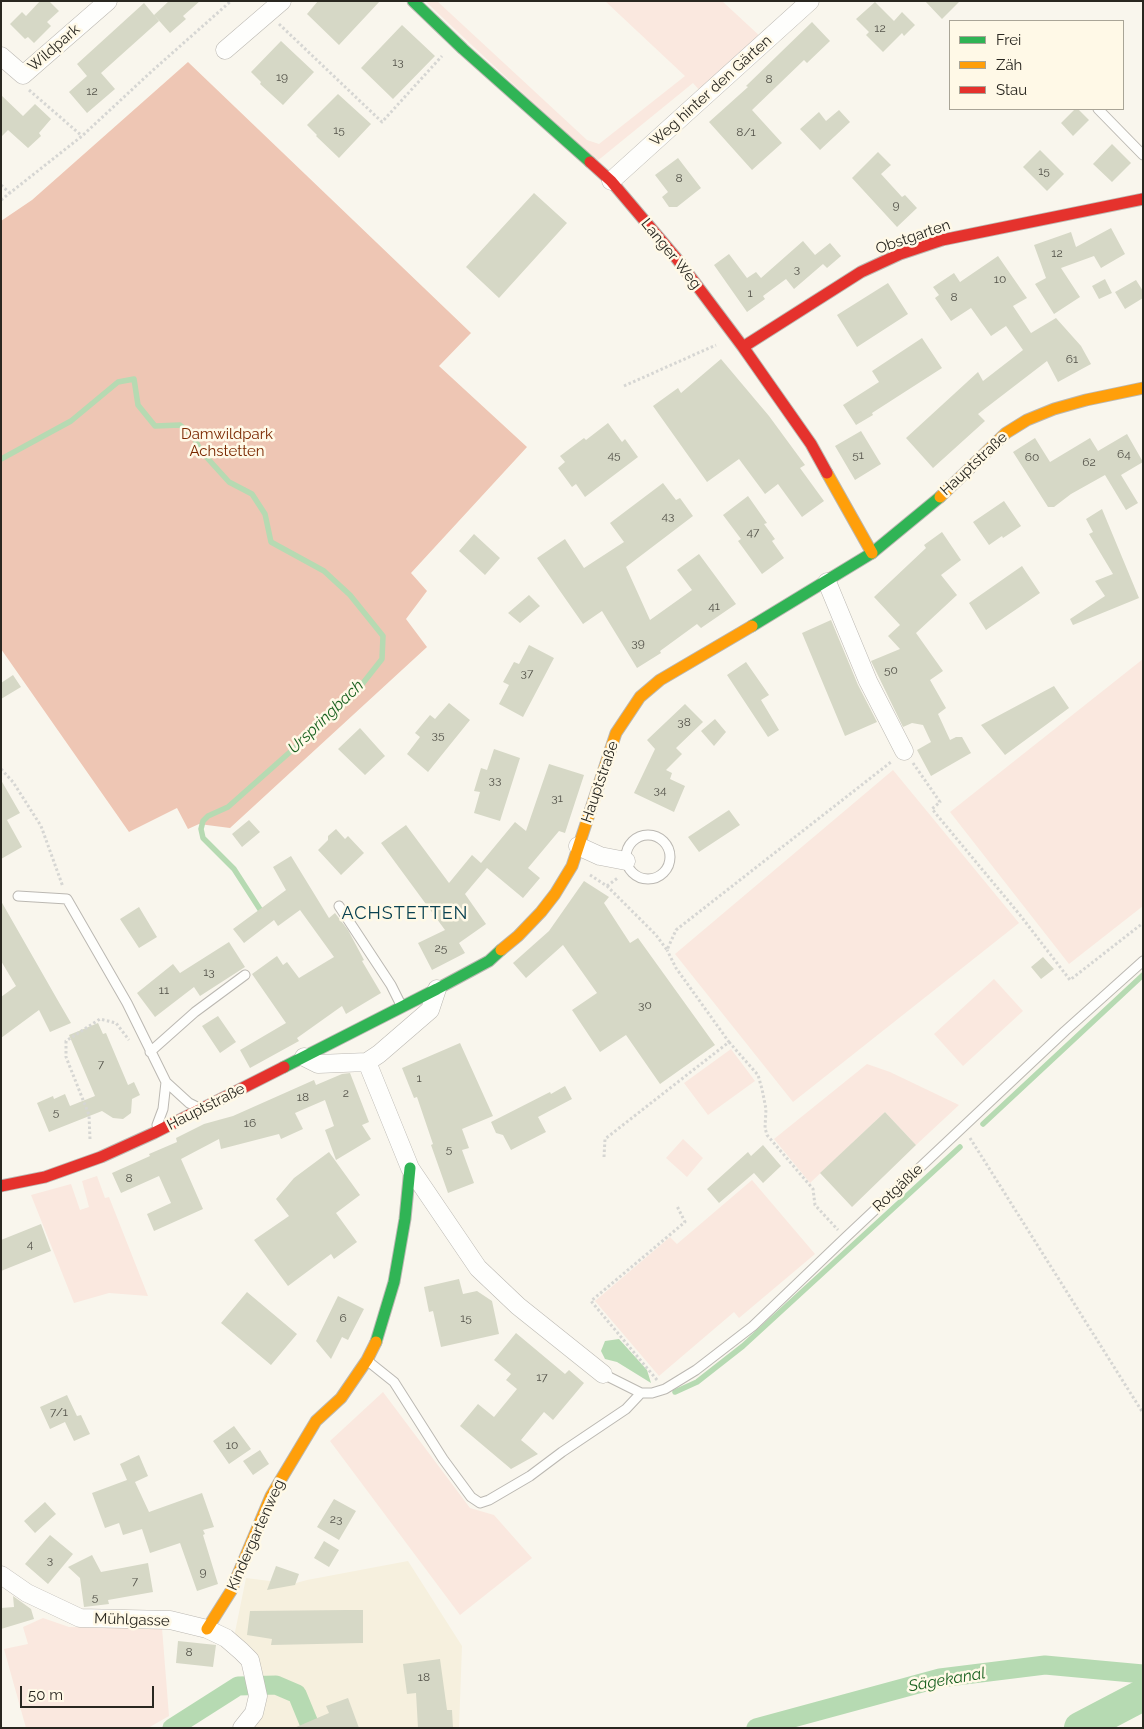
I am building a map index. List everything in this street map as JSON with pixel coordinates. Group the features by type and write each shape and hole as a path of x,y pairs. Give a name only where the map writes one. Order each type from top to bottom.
{"street":[{"name":"Wildpark","path":"1,56 23,75 108,1"},
{"path":"226,50 282,1"},
{"name":"Langer Weg","path":"413,1 611,181 677,259 743,347 811,444 872,553"},
{"name":"Weg hinter den Gärten","path":"611,181 810,1"},
{"name":"Obstgarten","path":"743,347 861,272 900,254 942,240 1143,199"},
{"name":"Hauptstraße","path":"1,1186 46,1177 101,1157 154,1133 489,961 518,936 555,894 572,866 616,733 640,698 660,680 827,582 872,553 939,498 1006,433 1027,420 1054,409 1086,400 1143,388"},
{"path":"827,582 868,680 904,751"},
{"path":"578,846 624,868"},
{"path":"304,1057 318,1064 368,1062 430,1010 437,989"},
{"name":"Kindergartenweg","path":"368,1062 410,1168 478,1268 518,1306 604,1374"},
{"name":"Kindergartenweg","path":"207,1629 220,1612 231,1591 275,1488 316,1421 341,1398 367,1360 380,1336 394,1282 405,1219 410,1168"},
{"name":"Mühlgasse","path":"1,1575 27,1594 80,1618 170,1620 207,1629 226,1638 250,1660 258,1696 254,1713 242,1728"}],"lane":[{"path":"1099,110 1143,155"},
{"path":"651,834 663,840 670,852 669,865 661,876 648,880 624,868 628,847 637,837 651,834"},
{"path":"18,896 68,899 127,1003 166,1082 189,1103 201,1109"},
{"path":"339,906 391,986 402,1007"},
{"name":"Rotgäßle","path":"641,1393 652,1393 665,1389 696,1370 753,1326 1066,1030 1143,961"},
{"path":"150,1052 195,1012 245,975"},
{"path":"154,1133 162,1108 166,1082"},
{"path":"367,1360 394,1382 443,1459 471,1497 480,1503 489,1500 530,1476 626,1409 641,1393"},
{"name":"Kindergartenweg","path":"604,1374 641,1393"}],"path":[{"path":"1,200 82,136 231,1"},
{"path":"267,14 382,122 456,41"},
{"path":"23,75 30,91 82,136"},
{"path":"1,185 10,194"},
{"path":"624,386 735,337"},
{"path":"667,950 676,930 904,751 940,802 932,809 1020,915 1070,980 1143,923"},
{"path":"1,769 13,782 41,826 68,899"},
{"path":"572,866 607,886 656,935 667,950 676,968 729,1042 758,1075 766,1109 766,1135 813,1189 815,1205 845,1238"},
{"path":"607,886 624,868"},
{"path":"91,1139 89,1115 66,1057 66,1041 100,1019 116,1023 139,1053 150,1052"},
{"path":"604,1157 605,1139 729,1042"},
{"path":"963,1127 1143,1413"},
{"path":"665,1389 591,1301 684,1222 677,1206"}],"shaded area":[{"path":"425,1 437,1 587,140 599,144 685,76 605,1 722,1 762,38 701,92 693,83 596,162"},
{"path":"1143,659 1143,906 1069,964 950,812"},
{"path":"893,770 1019,923 793,1102 675,954"},
{"path":"994,979 1023,1011 963,1066 934,1034"},
{"path":"731,1049 755,1081 708,1115 684,1083"},
{"path":"867,1064 890,1072 959,1105 916,1145 885,1112 810,1183 774,1139"},
{"path":"683,1139 703,1158 687,1177 666,1158"},
{"path":"97,1176 105,1198 109,1197 148,1296 109,1293 74,1303 31,1195 71,1184 80,1210 89,1207 82,1181"},
{"path":"752,1180 815,1254 739,1318 734,1312 659,1376 595,1301 670,1237 677,1244"},
{"path":"619,1339 647,1370 651,1383 617,1362 605,1359 601,1351 605,1341"},
{"path":"383,1392 470,1508 494,1515 532,1558 460,1615 330,1441"},
{"path":"408,1561 462,1646 459,1728 251,1728 264,1706 234,1637 246,1578 270,1581 285,1586"},
{"path":"43,1618 69,1627 162,1628 169,1716 148,1728 26,1728 4,1649 28,1644 23,1627"}],"green space":[{"name":"Damwildpark Achstetten","path":"188,62 471,333 439,366 527,447 411,573 427,591 406,619 427,647 230,828 199,824 188,829 177,808 129,832 1,649 1,221 32,200"}],"building":[{"path":"40,1 49,1 59,11 47,22 51,26 34,43 28,37 25,39 10,24 22,12 26,16"},
{"path":"169,1 200,1 183,16 186,19 170,33 154,15"},
{"path":"318,1 380,1 339,45 307,14"},
{"path":"925,1 960,1 942,19"},
{"path":"875,2 894,21 902,12 915,25 904,36 902,33 883,52 866,35 869,32 856,19"},
{"path":"144,3 159,21 101,73 115,89 87,113 69,92 87,76 77,64"},
{"path":"812,22 830,41 807,63 804,60 752,110 782,143 752,170 709,122 748,87 746,86"},
{"path":"402,25 435,56 393,99 361,68"},
{"path":"281,41 314,72 283,105 260,84 261,82 251,72"},
{"path":"338,94 371,124 339,158 307,125"},
{"path":"1,95 23,116 35,104 51,119 39,133 41,136 28,148 8,130 1,137"},
{"path":"839,110 850,122 820,150 800,129 819,112 826,121"},
{"path":"1074,110 1079,110 1089,120 1073,136 1061,123"},
{"path":"1112,144 1131,163 1112,182 1093,164"},
{"path":"1040,150 1064,174 1047,191 1023,167"},
{"path":"878,152 891,165 881,174 902,197 905,195 917,208 897,227 852,178"},
{"path":"678,158 701,188 677,207 669,207 662,197 668,192 655,175"},
{"path":"534,193 567,223 499,298 466,267"},
{"path":"1111,228 1125,254 1101,268 1094,256 1061,268 1080,297 1054,314 1035,284 1046,278 1034,245 1071,232 1076,247"},
{"path":"803,241 815,255 830,243 841,256 827,268 823,264 794,289 786,279 763,296 765,299 747,312 714,265 729,254 747,278 756,272 761,278"},
{"path":"998,256 1027,298 1013,306 1031,333 1056,318 1081,346 1091,364 1058,382 1047,361 978,414 985,421 933,468 906,438 978,372 983,381 1023,350 1006,326 991,336 971,308 951,321 935,298 939,295 933,287 954,273 960,282"},
{"path":"1105,279 1112,293 1099,299 1092,286"},
{"path":"1136,280 1143,291 1143,298 1125,309 1115,292"},
{"path":"888,283 908,314 857,347 837,315"},
{"path":"922,338 942,368 856,425 843,405 879,382 872,371"},
{"path":"721,359 769,416 805,465 800,468 824,501 802,517 778,484 765,494 739,459 707,482 653,406 678,388 681,393"},
{"path":"608,423 622,442 625,439 638,457 585,497 576,484 572,487 558,468 565,462 560,456 584,438 586,440"},
{"path":"861,431 881,464 855,480 835,446"},
{"path":"1127,434 1143,462 1121,475 1138,503 1126,510 1105,475 1071,494 1054,507 1048,507 1013,452 1035,438 1050,462 1090,438 1098,451"},
{"path":"663,483 676,500 680,498 693,516 626,567 650,620 692,590 677,570 699,554 736,604 701,628 697,624 660,651 661,653 637,668 602,611 583,624 537,558 565,539 584,568 624,542 610,523"},
{"path":"748,496 767,523 764,524 775,539 772,541 784,558 762,574 738,541 741,539 723,515"},
{"path":"1004,501 1021,526 989,545 973,522"},
{"path":"1102,509 1139,598 1073,625 1070,619 1105,596 1095,581 1113,574 1089,534 1093,532 1086,519"},
{"path":"942,532 961,560 941,575 957,595 916,633 943,671 930,680 946,708 938,714 950,740 962,737 971,753 931,776 917,750 931,742 923,725 912,723 903,727 871,661 900,649 888,636 900,625 874,597 926,548 924,545"},
{"path":"474,534 500,558 485,575 459,551"},
{"path":"1022,566 1040,593 986,630 969,603"},
{"path":"529,595 540,606 520,623 508,613"},
{"path":"831,620 858,685 877,722 845,736 802,633"},
{"path":"529,645 554,658 523,717 499,704 509,685 503,682 514,662 519,664"},
{"path":"746,662 769,695 761,700 779,730 768,737 727,675"},
{"path":"13,675 21,687 1,699 1,683"},
{"path":"1054,686 1069,708 1005,755 981,725"},
{"path":"449,703 470,720 428,772 407,754 420,737 415,733 430,715 435,719"},
{"path":"685,704 703,722 676,748 682,754 666,770 672,773 670,779 685,786 674,812 634,793 655,749 647,740"},
{"path":"715,719 726,732 714,746 701,731"},
{"path":"360,728 385,756 365,775 338,749"},
{"path":"494,749 520,758 500,821 474,813 480,792 474,791 481,768 487,770"},
{"path":"549,764 584,775 565,833 559,831 528,868 540,878 523,898 487,868 465,894 486,924 459,943 465,953 432,970 418,943 445,930 381,843 406,825 449,883 472,855 481,863 515,822 526,831"},
{"path":"1,780 20,813 7,820 22,847 1,859"},
{"path":"729,810 740,825 699,852 688,837"},
{"path":"249,820 260,832 242,847 232,834"},
{"path":"336,829 345,839 348,836 364,853 341,875 318,850 328,840 328,836"},
{"path":"291,856 329,918 335,913 348,930 364,960 362,961 381,993 346,1014 342,1006 297,1038 299,1041 250,1068 240,1050 286,1023 252,974 277,956 283,965 287,962 299,978 334,957 300,910 278,926 274,920 244,943 233,929 286,890 273,867"},
{"path":"584,881 609,897 604,903 630,943 638,938 715,1045 660,1084 626,1035 600,1052 572,1010 597,993 563,945 526,978 513,963 549,931"},
{"path":"1,901 71,1023 50,1032 39,1010 1,1038 1,997 16,986 1,961"},
{"path":"139,907 157,937 139,948 120,919"},
{"path":"229,942 245,967 200,996 194,987 155,1017 137,993 173,964 180,973"},
{"path":"1043,957 1054,969 1041,979 1031,967"},
{"path":"218,1016 236,1042 220,1053 202,1026"},
{"path":"98,1023 103,1034 106,1033 128,1085 134,1082 140,1095 132,1099 131,1113 123,1119 113,1118 102,1111 49,1132 37,1103 53,1096 54,1099 65,1094 70,1106 95,1096 69,1035"},
{"path":"460,1043 493,1116 462,1129 469,1148 462,1150 474,1183 448,1193 417,1097 414,1098 402,1068"},
{"path":"350,1073 369,1122 362,1125 371,1139 336,1160 325,1130 334,1126 325,1100 295,1113 303,1129 281,1139 279,1134 221,1149 219,1139 181,1159 203,1209 154,1231 147,1214 171,1203 159,1176 121,1193 112,1173 177,1142 176,1138 204,1124 233,1116 314,1080 316,1085 342,1074"},
{"path":"565,1086 572,1099 538,1117 546,1132 511,1150 503,1135 496,1133 491,1122"},
{"path":"885,1112 916,1145 852,1207 820,1173"},
{"path":"763,1145 781,1166 763,1183 754,1173 719,1203 707,1189 748,1152 751,1156"},
{"path":"329,1152 360,1195 336,1213 357,1242 334,1259 331,1254 288,1286 254,1240 289,1216 276,1199 294,1178"},
{"path":"41,1224 51,1251 1,1271 1,1240"},
{"path":"459,1279 463,1294 477,1291 492,1301 499,1334 441,1347 433,1311 429,1312 424,1287"},
{"path":"247,1292 297,1334 271,1365 221,1323"},
{"path":"338,1296 364,1309 348,1340 342,1337 331,1359 316,1341"},
{"path":"516,1333 565,1374 569,1370 584,1383 553,1420 544,1412 521,1440 538,1454 511,1469 460,1426 478,1404 494,1417 517,1389 506,1380 511,1374 494,1360"},
{"path":"67,1395 77,1416 81,1415 90,1434 74,1441 65,1422 50,1429 40,1407"},
{"path":"234,1426 251,1449 229,1464 213,1441"},
{"path":"260,1450 269,1464 253,1475 243,1461"},
{"path":"139,1455 148,1476 135,1482 149,1512 202,1493 214,1527 203,1530 205,1534 203,1535 218,1584 197,1591 180,1543 150,1553 142,1529 123,1535 119,1523 105,1528 92,1493 127,1480 120,1464"},
{"path":"334,1499 356,1511 339,1540 317,1527"},
{"path":"45,1502 56,1514 35,1533 24,1521"},
{"path":"50,1535 73,1554 48,1584 25,1564"},
{"path":"324,1541 339,1550 329,1567 314,1558"},
{"path":"92,1555 101,1572 148,1563 153,1592 108,1600 109,1604 84,1607 80,1578 68,1567"},
{"path":"276,1566 299,1574 295,1585 267,1590"},
{"path":"13,1596 31,1609 34,1619 1,1629 1,1608 14,1607"},
{"path":"363,1610 363,1643 271,1645 272,1639 247,1635 250,1611"},
{"path":"178,1641 216,1645 213,1667 176,1663"},
{"path":"440,1659 447,1710 452,1710 453,1728 418,1728 416,1693 407,1694 403,1664"},
{"path":"348,1698 359,1728 294,1728 329,1713 326,1706"}],"waterway":[{"name":"Urspringbach","path":"1,459 71,421 118,382 134,379 138,405 155,426 180,425 194,437 200,450 229,482 252,494 265,514 271,542 324,571 350,595 383,636 382,659 352,697 228,807 208,816 203,821 201,829 203,838 234,869 263,914"},
{"path":"983,1124 1143,975"},
{"path":"675,1392 697,1382 743,1346 960,1147"},
{"name":"Sägekanal","path":"756,1728 940,1678 1045,1665 1143,1674"},
{"name":"Sägekanal","path":"172,1728 238,1686 276,1685 297,1694 311,1728"},
{"path":"1080,1728 1143,1695"}],"traffic: fast":[{"path":"413,1 463,49 590,162"},
{"path":"752,626 872,553 940,497"},
{"path":"284,1067 489,961 501,950"},
{"path":"376,1342 394,1282 405,1219 410,1168"}],"traffic: slow":[{"path":"940,497 1006,433 1027,420 1054,409 1086,400 1143,388"},
{"path":"827,473 872,553"},
{"path":"501,950 518,936 541,912 555,894 572,866 616,733 640,697 660,680 752,626"},
{"path":"207,1629 231,1591 271,1496 316,1421 341,1398 367,1360 376,1342"}],"traffic: jam":[{"path":"590,162 611,181 677,259 743,347 811,444 827,473"},
{"path":"743,347 861,272 900,254 942,240 1143,199"},
{"path":"1,1186 45,1177 101,1157 154,1133 284,1067"}],"district":[{"name":"ACHSTETTEN","path":"405,914"}]}
